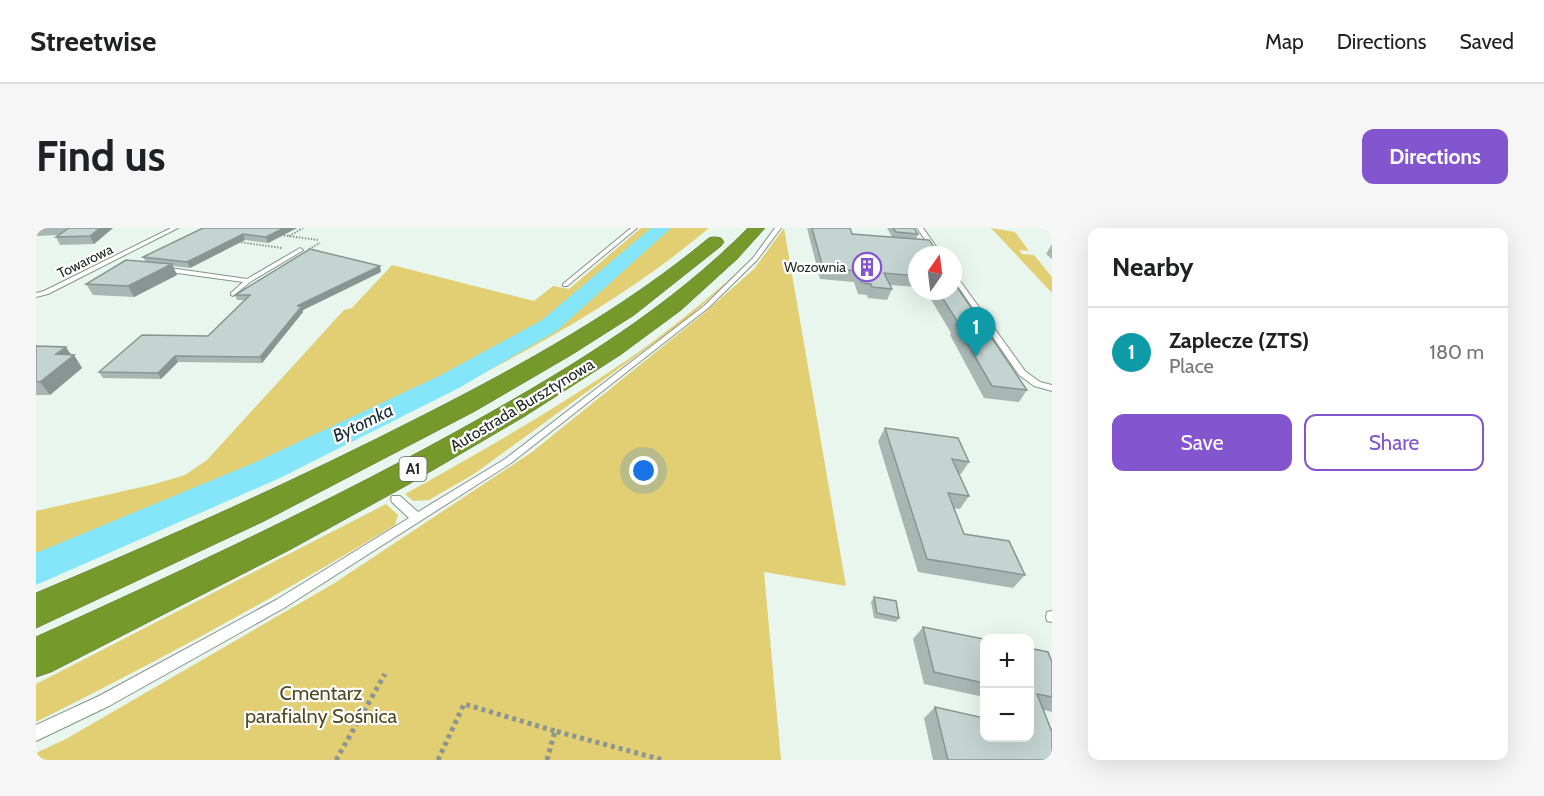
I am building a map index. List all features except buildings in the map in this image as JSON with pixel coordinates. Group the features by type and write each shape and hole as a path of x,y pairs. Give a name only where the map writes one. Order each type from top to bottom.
{"highway":[{"name":"Autostrada Bursztynowa","path":"36,611 173,550 316,482 517,377 648,295 700,255 729,228"},
{"name":"Autostrada Bursztynowa","path":"36,658 348,503 441,454 611,349 680,301 729,258 758,228"}],"lane":[{"name":"Towarowa","path":"36,295 46,293 175,228"},
{"path":"565,285 634,228"},
{"path":"36,733 104,701 280,604 508,461 673,335 734,281 768,243 778,228"},
{"path":"920,228 933,246"},
{"path":"921,245 933,246"},
{"path":"233,294 248,281 300,250"},
{"path":"102,266 113,267"},
{"path":"151,268 248,281"},
{"path":"962,288 1022,373 1037,384 1052,388"},
{"path":"396,499 418,519"}],"path":[{"path":"288,236 303,228"},
{"path":"277,234 318,240"},
{"path":"234,238 243,239 239,242 306,251 320,243 313,242"},
{"path":"336,760 385,674"},
{"path":"438,760 464,704 663,760"},
{"path":"547,760 555,731"}],"green space":[{"path":"641,228 709,228 634,285 595,310 472,379 257,482 36,579 36,511 155,484 185,475 207,460 344,310 352,308 392,265 534,301 553,286 569,289"},
{"name":"Cmentarz parafialny Sośnica","path":"784,228 846,586 764,572 781,760 36,760 36,753 66,739 333,584 532,452 703,314 754,269"},
{"path":"991,228 1015,232 1029,251 1019,250 1022,254 1034,255 1052,277 1052,293"},
{"path":"746,265 687,319 474,474 429,500 413,501 405,494 516,431 624,362 671,328"},
{"path":"386,504 398,515 395,525 217,627 36,722 36,684"}],"waterway":[{"name":"Bytomka","path":"36,570 268,470 449,382 550,325 662,228"}],"place":[{"name":"Wozownia","path":"867,267"},
{"name":"Zaplecze (ZTS)","path":"976,357"}]}
